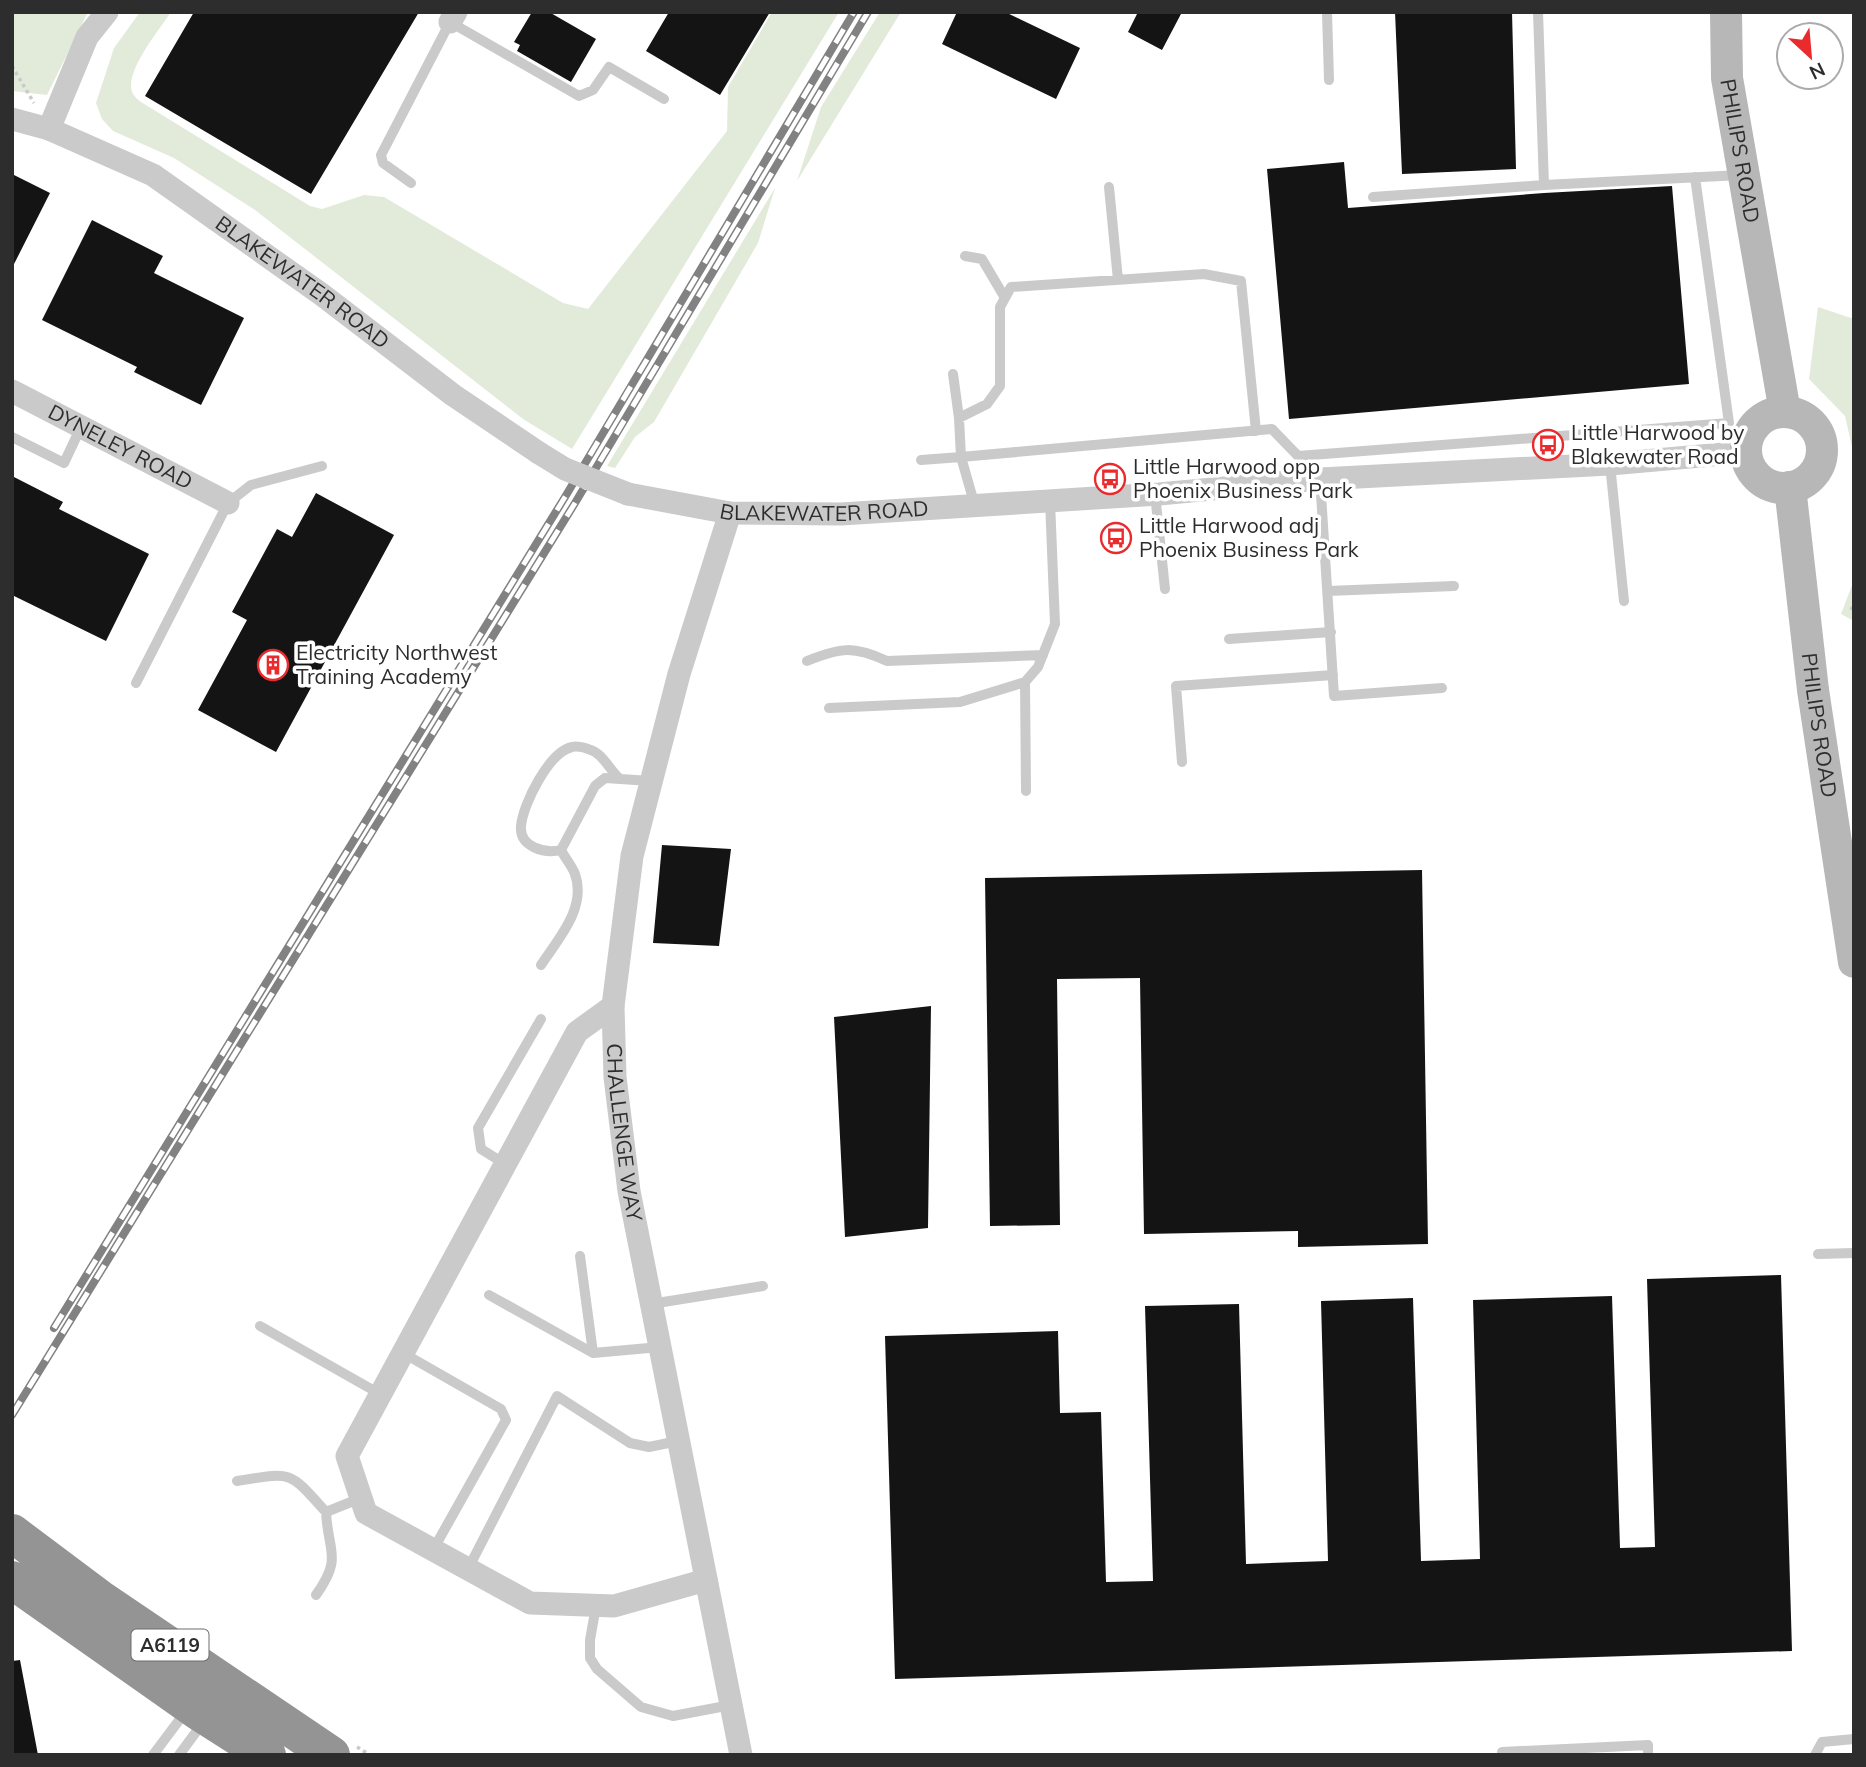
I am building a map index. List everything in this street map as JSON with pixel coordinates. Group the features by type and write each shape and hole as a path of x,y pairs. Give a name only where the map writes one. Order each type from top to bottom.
{"highway":[{"name":"A6119","path":"12,1533 100,1599 209,1695 267,1755"},
{"name":"A6119","path":"12,1580 209,1695 331,1755"}],"street":[{"path":"49,130 87,37 107,12"},
{"name":"PHILIPS ROAD","path":"1726,12 1727,78 1785,412"},
{"name":"BLAKEWATER ROAD","path":"12,119 49,130 153,175 321,294 453,395 539,453 565,470 628,494 730,513 841,514 1155,494 1320,479 1610,464 1746,452"},
{"name":"DYNELEY ROAD","path":"12,391 228,503"},
{"path":"1785,412 1798,414 1814,426 1822,451 1815,472 1806,481 1790,487 1777,487 1761,480 1752,470 1746,452 1749,436 1755,425 1766,416 1785,412"},
{"name":"PHILIPS ROAD","path":"1790,487 1813,690 1854,961"},
{"name":"CHALLENGE WAY","path":"730,513 679,674 632,856 612,1006 615,1077 629,1191 741,1755"},
{"path":"612,1006 577,1032 347,1456 366,1513 530,1603 614,1606 706,1580"}],"lane":[{"path":"1326,12 1329,80"},
{"path":"1538,12 1544,185"},
{"path":"411,183 383,163 381,155 453,17 579,96 593,90 610,67 664,99"},
{"path":"1373,197 1744,174"},
{"path":"921,460 1272,429 1298,456 1729,423 1695,177"},
{"path":"1109,187 1118,279"},
{"path":"965,256 982,259 1005,298"},
{"path":"958,418 987,404 1000,386 1000,307 1012,287 1204,274 1241,281 1255,431"},
{"path":"953,374 961,457 975,506"},
{"path":"12,437 64,463 81,427"},
{"path":"1610,464 1624,601"},
{"path":"136,683 228,503 251,485 322,467"},
{"path":"1320,479 1334,696 1442,688"},
{"path":"1155,494 1165,589"},
{"path":"828,708 960,702 1025,682 1038,667 1055,624 1050,501"},
{"path":"1328,591 1454,586"},
{"path":"1229,639 1331,632"},
{"path":"807,661 849,649 865,651 887,661 1043,655"},
{"path":"1182,762 1176,686 1333,675"},
{"path":"1025,682 1026,791"},
{"path":"561,850 538,850 525,840 520,829 528,800 559,753 574,746 589,749 601,755 619,778"},
{"path":"561,850 594,786 605,778 651,781"},
{"path":"541,965 574,912 578,895 575,874 561,850"},
{"path":"505,1164 481,1149 478,1128 541,1019"},
{"path":"1818,1254 1854,1253"},
{"path":"580,1256 593,1353"},
{"path":"652,1304 763,1286"},
{"path":"489,1295 593,1353 660,1347"},
{"path":"260,1326 380,1394"},
{"path":"403,1353 501,1409 506,1420 433,1550"},
{"path":"468,1569 557,1396 630,1443 649,1447 678,1441"},
{"path":"237,1481 281,1473 296,1479 326,1512 333,1568 316,1595"},
{"path":"326,1512 361,1498"},
{"path":"596,1606 590,1658 597,1669 641,1707 673,1716 731,1705"},
{"path":"153,1755 180,1719 209,1695"},
{"path":"179,1755 197,1732 209,1695"},
{"path":"1815,1755 1822,1742 1854,1739"},
{"path":"1502,1755 1502,1752 1648,1745 1648,1755"}],"path":[{"path":"12,66 49,130"},
{"path":"1851,610 1854,603"}],"green space":[{"path":"12,12 88,12 47,95 12,91"},
{"path":"140,12 171,12 144,52 133,75 133,94 141,102 310,206 322,209 364,195 384,197 563,303 588,309 727,131 728,87 772,12 839,12 572,449 523,419 255,210 174,158 113,131 102,119 96,103 114,48"},
{"path":"880,12 901,12 797,181 821,107"},
{"path":"775,188 758,243 654,422 635,437 615,468 607,466"},
{"path":"1818,307 1854,319 1854,456 1845,416 1809,379"},
{"path":"1854,580 1854,621 1841,614"}],"building":[{"path":"194,12 419,12 311,194 145,96"},
{"path":"532,12 549,12 596,39 571,82 517,51 520,45 514,42"},
{"path":"669,12 770,12 720,95 646,51"},
{"path":"957,12 1005,12 1080,48 1056,99 942,44"},
{"path":"1138,12 1182,12 1162,50 1128,32"},
{"path":"1395,12 1512,12 1516,169 1402,174"},
{"path":"1344,162 1348,208 1672,186 1689,384 1289,419 1267,169"},
{"path":"12,174 50,193 12,268"},
{"path":"92,220 163,256 154,273 244,318 201,405 134,372 137,367 42,320"},
{"path":"12,476 63,502 59,509 149,554 106,641 12,595"},
{"name":"Electricity Northwest Training Academy","path":"316,493 394,535 276,752 198,710 247,620 232,612 277,529 292,537"},
{"path":"662,845 731,849 719,946 653,943"},
{"path":"1422,870 1428,1244 1298,1247 1298,1231 1144,1234 1140,978 1057,979 1060,1225 990,1226 985,878"},
{"path":"931,1006 928,1228 845,1237 834,1017"},
{"path":"1781,1275 1792,1651 895,1679 885,1336 1058,1331 1060,1413 1101,1412 1106,1582 1153,1581 1145,1306 1239,1304 1246,1564 1328,1561 1321,1301 1413,1298 1421,1561 1480,1559 1473,1300 1612,1296 1620,1548 1655,1547 1647,1279"},
{"path":"20,1660 38,1755 12,1755 12,1661"}],"railway":[{"path":"54,1328 565,497 854,12"},
{"path":"12,1415 575,503 868,12"}],"place":[{"name":"Little Harwood by Blakewater Road","path":"1548,445"},
{"name":"Little Harwood opp Phoenix Business Park","path":"1110,479"},
{"name":"Little Harwood adj Phoenix Business Park","path":"1116,538"},
{"name":"Electricity Northwest Training Academy","path":"273,665"}]}
